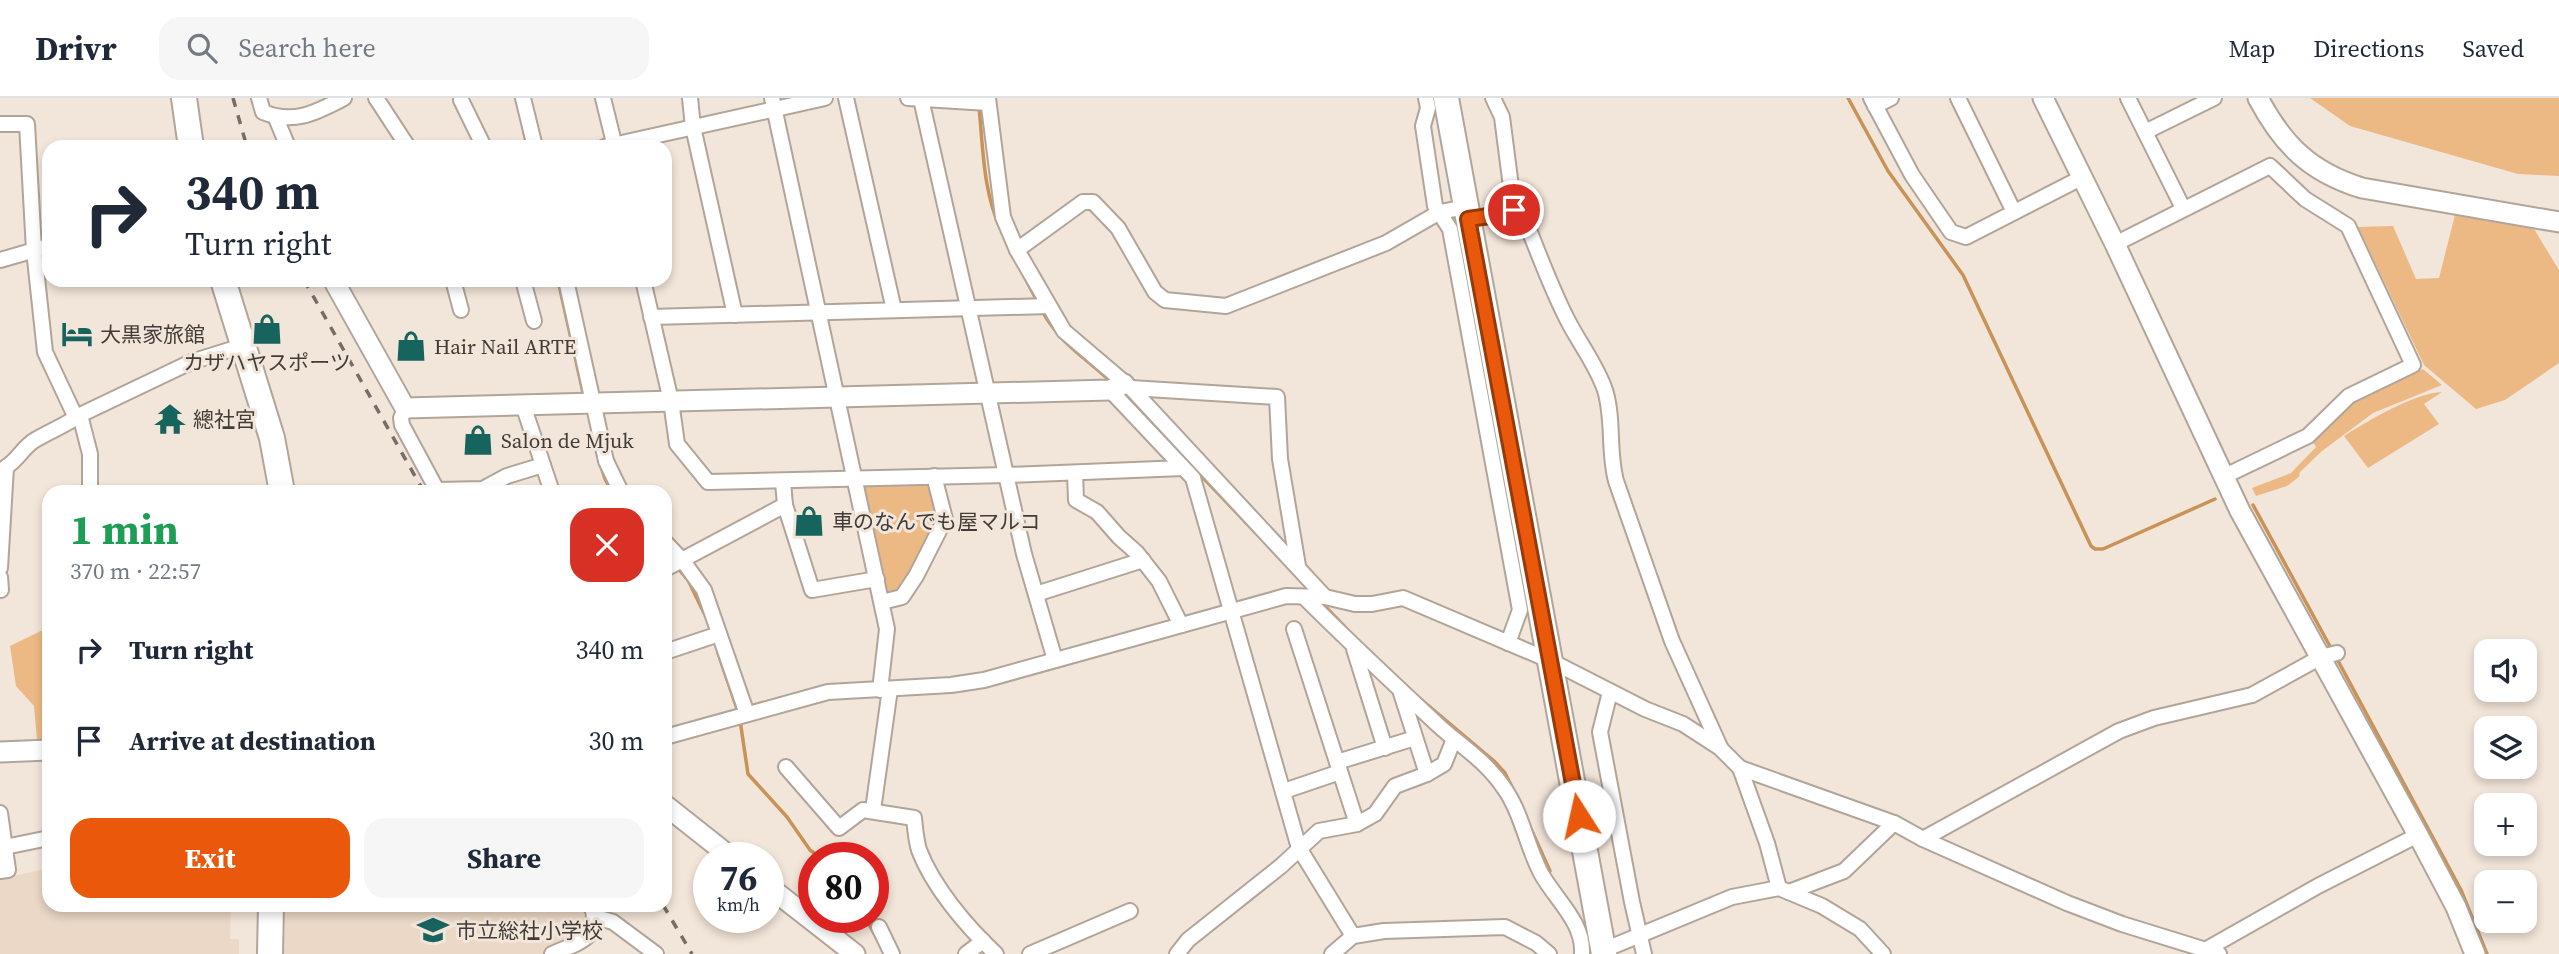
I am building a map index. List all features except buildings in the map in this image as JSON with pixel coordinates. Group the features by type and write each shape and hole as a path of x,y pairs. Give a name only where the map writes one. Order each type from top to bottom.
{"highway":[{"path":"184,98 190,140"},
{"path":"1446,98 1550,661 1596,953"},
{"path":"225,287 272,438 281,485"},
{"path":"270,954 271,912"}],"street":[{"path":"259,98 263,112 276,118 312,115 344,98"},
{"path":"376,98 403,140"},
{"path":"523,98 533,140"},
{"path":"603,98 610,140"},
{"path":"690,98 693,127 735,315"},
{"path":"637,140 773,104 825,98"},
{"path":"846,98 894,310"},
{"path":"908,98 983,102 999,204 1043,306 1119,388 1298,566 1315,596 1354,647 1454,739 1486,763 1506,790 1542,874 1580,931 1583,943 1596,953 1732,897 1784,890 1844,871 1894,823"},
{"path":"1426,98 1428,108 1423,125 1435,206 1450,229 1520,610 1508,643"},
{"path":"1493,98 1502,117 1514,210"},
{"path":"1891,98 1873,102 1912,175 1951,232 1966,237 2083,177"},
{"path":"1958,98 2014,212"},
{"path":"2045,98 2240,511 2330,655 2456,907 2475,954"},
{"path":"2128,98 2183,208"},
{"path":"2145,132 2214,98"},
{"path":"2258,98 2277,130 2298,154 2341,182 2362,188 2559,222"},
{"path":"921,99 1024,554 1055,660"},
{"path":"461,100 481,140"},
{"path":"773,104 887,629 885,690 873,810"},
{"path":"276,118 285,140"},
{"path":"0,124 27,124 34,250 46,352 78,416 90,454 90,485"},
{"path":"2115,244 2270,166 2305,199 2348,226 2413,365 2349,396 2308,436 2225,477"},
{"path":"1017,250 1083,202 1093,202 1118,228 1155,292 1165,300 1226,306 1386,243 1440,212 1497,215 1521,210 1568,321 1590,358 1605,391 1611,462 1616,481 1672,641 1720,748"},
{"path":"0,260 42,248"},
{"path":"337,287 405,408"},
{"path":"455,287 461,310"},
{"path":"525,287 534,321"},
{"path":"567,287 588,403 606,461 618,485"},
{"path":"645,287 671,401 677,444 708,482 783,482 1184,468"},
{"path":"651,317 1043,306"},
{"path":"0,568 6,467 16,461 26,446 78,416 191,362 242,346"},
{"path":"1119,388 1193,478 1299,848 1353,936"},
{"path":"405,408 1119,388 1276,397 1280,458 1298,566"},
{"path":"523,405 550,485"},
{"path":"405,408 401,418 402,425 434,485"},
{"path":"490,485 507,476 543,465"},
{"path":"1075,473 1076,500 1097,512 1143,560 1159,581 1181,625"},
{"path":"881,602 902,597 916,576 945,519 934,476"},
{"path":"783,482 785,505 812,590 877,579"},
{"path":"672,566 785,505"},
{"path":"672,549 704,590 747,714"},
{"path":"1036,594 1143,560"},
{"path":"672,735 828,692 951,685 984,680 1286,596 1315,596 1364,604 1404,598 1550,661 1610,692 1683,724 1720,748 1740,768 1784,890 1822,906 1860,929 1883,954"},
{"path":"1294,629 1357,824"},
{"path":"672,650 719,634"},
{"path":"1354,647 1385,748"},
{"path":"1923,839 2119,731 2154,718 2252,695 2330,655"},
{"path":"1399,689 1427,774"},
{"path":"1610,692 1600,732 1644,954"},
{"path":"1284,791 1415,738"},
{"path":"1179,953 1188,940 1281,866 1319,831 1357,824 1375,814 1395,786 1427,774 1444,764 1454,739"},
{"path":"0,752 42,750"},
{"path":"786,767 839,828 863,810 914,817 918,847 932,878 996,954"},
{"path":"1740,768 1894,823 1923,839 2067,903 2212,952 2318,886 2418,835"},
{"path":"672,811 712,842"},
{"path":"0,813 8,870 0,871"},
{"path":"5,847 42,839"},
{"path":"784,899 855,954"},
{"path":"1030,954 1130,911"},
{"path":"556,953 590,935 595,925 594,912"},
{"path":"596,912 656,954"},
{"path":"1332,954 1353,936 1384,931 1505,927 1536,943 1549,954"},
{"path":"882,933 892,954"},
{"path":"967,954 983,941"}],"shaded area":[{"path":"2310,98 2559,98 2559,176 2518,174 2350,126"},
{"path":"2456,211 2531,224 2559,270 2559,363 2505,400 2476,409 2424,365 2358,227 2393,226 2416,279 2439,278"},
{"path":"2423,369 2442,385 2373,413 2322,451 2300,472 2299,477 2287,486 2256,496 2252,488 2291,473 2316,447 2312,440 2353,401"},
{"path":"2442,392 2424,404 2439,424 2368,468 2344,436 2405,402"},
{"path":"930,484 940,520 901,593 884,594 863,491 867,486"},
{"path":"42,630 42,740 37,740 34,706 16,686 10,646"},
{"path":"42,870 42,912 231,912 230,939 239,939 239,954 0,954 0,873 18,875"},
{"name":"市立総社小学校","path":"285,912 587,912 581,926 582,934 542,954 284,954"}],"waterway":[{"path":"1848,98 1888,171 1963,275 2091,546 2103,549 2215,499"},
{"path":"979,107 987,185 1001,230"},
{"path":"523,127 526,140"},
{"path":"1023,274 1037,301"},
{"path":"560,287 584,397"},
{"path":"1042,311 1057,333 1112,383"},
{"path":"1122,393 1255,532"},
{"path":"600,463 608,485"},
{"path":"2253,505 2332,650"},
{"path":"676,566 688,580 704,613"},
{"path":"1320,601 1346,628"},
{"path":"718,653 738,712"},
{"path":"2336,657 2461,890 2487,954"},
{"path":"1417,696 1494,761 1505,773 1512,787"},
{"path":"740,720 748,774 787,817 804,842"},
{"path":"1527,820 1550,871"},
{"path":"874,933 877,939"}],"railway":[{"path":"233,98 245,140"},
{"path":"308,287 420,485"},
{"path":"667,912 692,954"}],"place":[{"name":"カザハヤスポーツ","path":"267,329"},
{"name":"大黒家旅館","path":"77,334"},
{"name":"Hair Nail ARTE","path":"411,346"},
{"name":"總社宮","path":"170,419"},
{"name":"Salon de Mjuk","path":"478,440"},
{"name":"車のなんでも屋マルコ","path":"809,521"},
{"name":"市立総社小学校","path":"433,930"}],"route":[{"path":"1514,210 1468,219 1579,816"}]}
